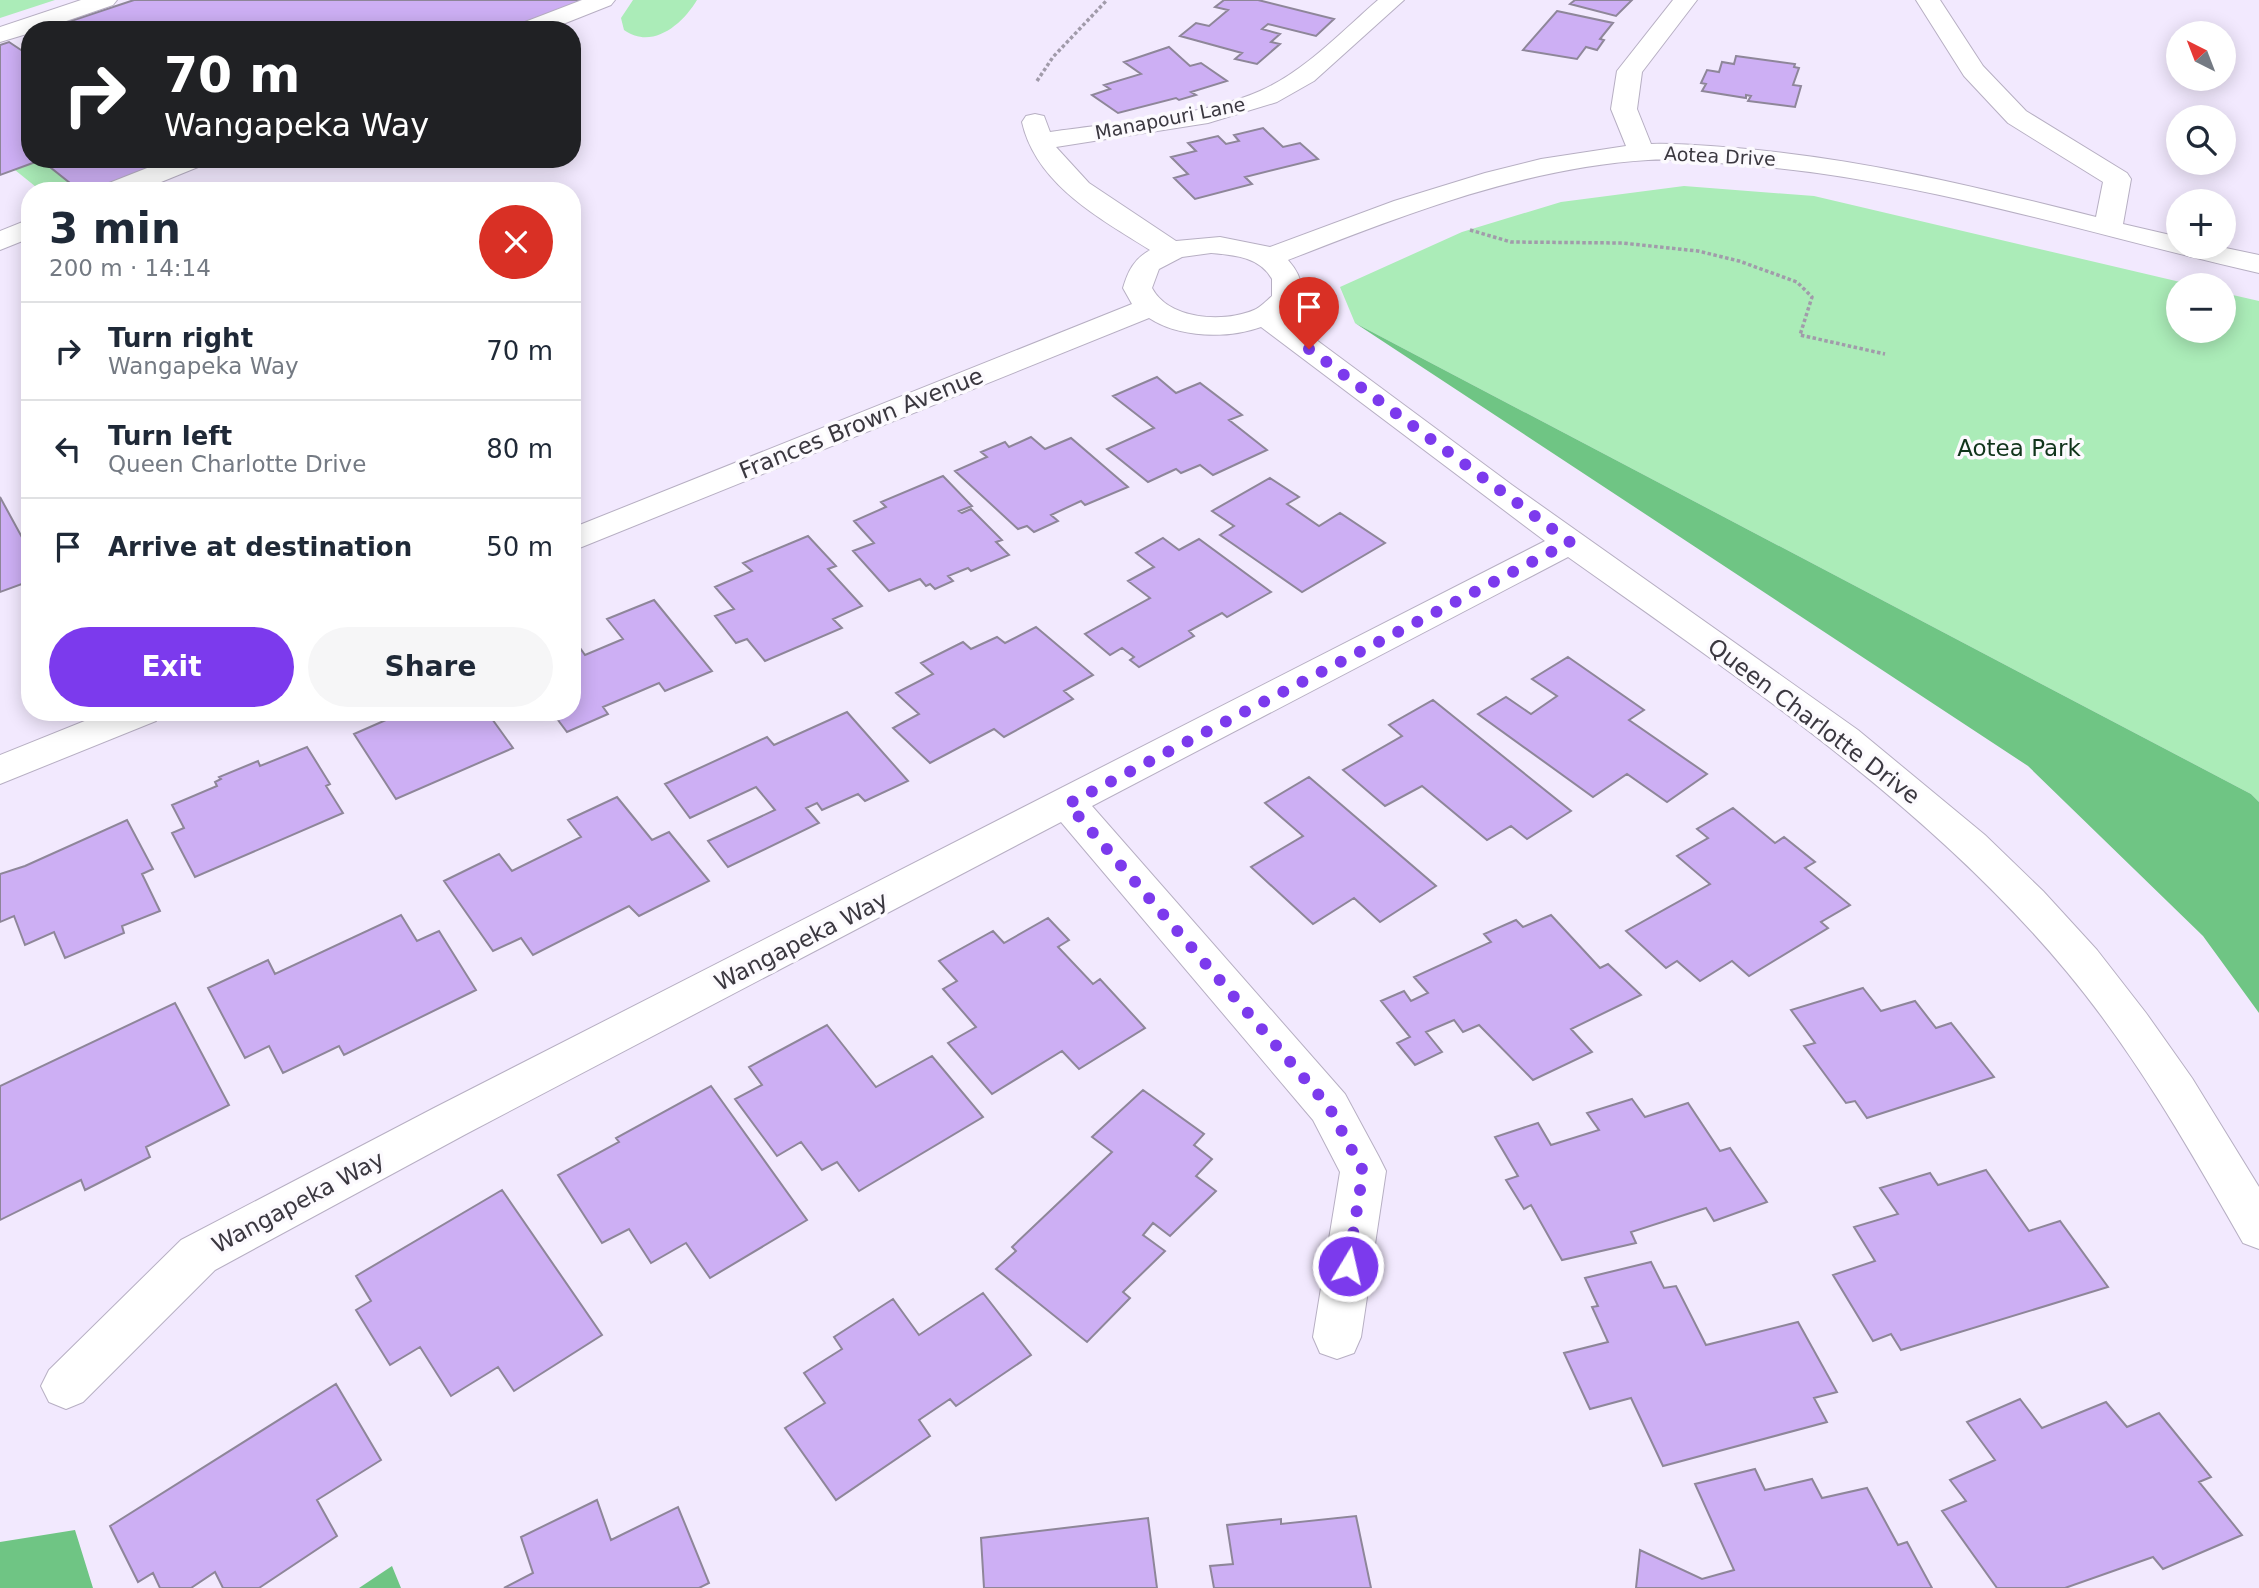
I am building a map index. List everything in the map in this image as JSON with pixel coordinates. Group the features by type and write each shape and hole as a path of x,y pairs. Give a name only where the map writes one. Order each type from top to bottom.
{"street":[{"path":"42,21 105,0"},
{"path":"549,21 603,0"},
{"name":"Manapouri Lane","path":"1037,131 1208,115 1268,97 1305,76 1392,0"},
{"path":"1641,152 1624,109 1630,71 1685,0"},
{"path":"1928,0 1973,71 2017,117 2117,179 2108,229"},
{"path":"0,35 21,28"},
{"path":"1037,131 1052,162 1077,185 1171,251"},
{"name":"Aotea Drive","path":"1268,258 1421,201 1504,174 1574,160 1641,152 1765,157 1872,172 2166,243"},
{"path":"136,182 172,168"},
{"path":"0,242 21,232"},
{"path":"1190,246 1232,246 1268,258 1281,269 1289,281 1288,294 1280,306 1265,316 1226,327 1203,326 1164,316 1141,297 1138,287 1140,276 1157,258 1171,251 1190,246"},
{"name":"Aotea Drive","path":"2236,259 2259,264"},
{"name":"Frances Brown Avenue","path":"581,536 1150,307"},
{"name":"Queen Charlotte Drive","path":"1265,316 1570,542 1854,747 1925,804 2022,895 2082,961 2163,1069 2207,1137 2259,1229"},
{"name":"Wangapeka Way","path":"66,1386 198,1255 450,1121 1068,804 1570,542"},
{"path":"0,770 121,721"},
{"path":"1068,804 1329,1107 1363,1171 1337,1338"}],"path":[{"path":"1037,131 1031,89 1054,57 1107,0"},
{"path":"1421,201 1452,225 1511,242 1622,243 1698,251 1739,261 1797,282 1812,297 1800,335 1885,354"}],"green space":[{"path":"0,0 55,0 0,18"},
{"path":"633,0 697,0 675,26 655,36 645,37 624,30 621,18"},
{"path":"51,168 69,182 30,182 15,170"},
{"name":"Aotea Park","path":"1684,186 1814,196 2166,279 2166,343 2236,343 2236,296 2259,301 2259,802 2251,794 1355,323 1340,287 1462,232 1561,202"},
{"path":"1355,323 2251,794 2259,802 2259,1013 2203,936 2028,766"},
{"path":"75,1530 93,1588 0,1588 0,1542"},
{"path":"392,1566 401,1588 359,1588"}],"building":[{"path":"134,0 589,0 534,21 71,21"},
{"path":"1224,0 1258,0 1334,19 1316,36 1268,24 1262,29 1280,34 1271,42 1280,44 1257,64 1235,59 1242,53 1180,36 1196,23 1209,26 1228,10 1215,7"},
{"path":"1575,0 1632,0 1616,16 1570,4"},
{"path":"1557,11 1613,23 1600,39 1604,40 1597,50 1586,47 1577,59 1523,50"},
{"path":"9,42 21,50 21,167 0,175 0,45"},
{"path":"1169,47 1190,66 1201,63 1227,81 1191,92 1196,95 1179,100 1176,98 1118,113 1092,95 1110,89 1104,85 1141,74 1124,62"},
{"path":"1736,56 1795,64 1794,67 1799,68 1793,85 1801,86 1795,107 1748,101 1751,96 1746,95 1746,98 1702,91 1706,84 1701,83 1707,70 1719,72 1722,62 1734,64"},
{"path":"1263,128 1283,147 1300,143 1318,159 1245,177 1252,184 1195,199 1174,178 1188,174 1171,157 1196,151 1188,143 1218,136 1226,144 1239,141 1234,135"},
{"path":"51,168 158,168 121,182 69,182"},
{"path":"1157,377 1176,393 1200,383 1242,415 1229,420 1267,450 1213,475 1200,465 1181,473 1176,469 1148,482 1107,449 1154,428 1113,396"},
{"path":"1031,437 1045,449 1071,438 1128,487 1085,505 1081,501 1051,515 1058,521 1034,532 1027,526 1018,529 955,471 987,457 981,452 1005,442 1009,447"},
{"path":"943,476 972,506 959,511 962,513 971,509 1002,540 996,542 1009,555 971,571 968,568 948,576 953,581 935,589 930,584 926,586 920,579 889,591 853,551 874,543 854,521 886,507 881,502"},
{"path":"1270,478 1299,497 1287,504 1319,526 1340,513 1385,543 1302,592 1220,535 1234,526 1212,511"},
{"path":"0,497 21,536 21,584 0,592"},
{"path":"808,536 836,566 828,569 862,606 833,619 842,628 765,661 747,639 736,643 715,616 734,609 715,587 752,571 743,563"},
{"path":"1163,538 1179,550 1199,539 1271,592 1227,617 1222,613 1189,631 1194,636 1139,667 1130,660 1134,657 1122,648 1110,655 1085,634 1150,598 1128,581 1154,567 1136,553"},
{"path":"654,600 712,671 665,691 659,683 603,707 608,714 567,732 559,721 581,721 581,649 585,655 623,639 607,619"},
{"path":"1036,627 1093,675 1064,691 1073,699 1004,737 994,729 930,763 893,728 919,714 896,693 933,674 921,663 963,642 971,649 997,637 1005,643"},
{"path":"1568,657 1644,710 1629,720 1707,774 1667,802 1627,774 1593,797 1478,714 1506,697 1531,714 1557,696 1532,679"},
{"path":"1433,700 1571,811 1527,839 1511,826 1487,840 1422,786 1385,806 1343,770 1402,736 1389,725"},
{"path":"847,712 908,781 865,801 858,794 822,810 817,803 806,808 819,823 728,867 708,841 775,810 756,787 690,818 665,784 767,737 774,745"},
{"path":"384,721 494,721 513,748 396,799 354,734"},
{"path":"307,747 330,784 326,786 343,813 195,877 172,833 184,828 172,805 217,786 215,782 221,779 219,777 258,761 260,766"},
{"path":"1309,777 1436,886 1380,922 1354,898 1313,924 1251,867 1303,836 1265,803"},
{"path":"617,797 652,840 669,832 709,881 639,916 629,906 533,955 521,938 493,951 444,881 499,854 512,871 581,837 568,820"},
{"path":"1733,808 1775,843 1784,837 1815,862 1805,868 1850,905 1821,922 1828,928 1749,976 1732,961 1700,981 1677,961 1666,968 1626,931 1710,884 1677,856 1708,838 1697,829"},
{"path":"127,820 153,869 142,874 160,911 122,926 124,933 65,958 54,932 25,945 14,916 0,922 0,874 25,866"},
{"path":"401,915 417,941 439,931 476,990 344,1055 339,1046 283,1073 269,1046 245,1058 208,988 268,960 275,974"},
{"path":"1551,915 1600,968 1608,964 1641,995 1571,1029 1592,1052 1533,1080 1479,1025 1463,1032 1454,1020 1426,1032 1442,1052 1415,1065 1397,1043 1410,1037 1381,1001 1404,991 1411,1001 1428,993 1414,977 1491,942 1484,934 1516,920 1523,927"},
{"path":"1048,918 1069,940 1058,947 1093,984 1100,979 1145,1028 1079,1069 1062,1051 992,1094 948,1043 976,1027 943,989 957,981 939,961 993,931 1004,943"},
{"path":"1863,988 1881,1011 1915,1001 1936,1028 1951,1023 1994,1077 1867,1118 1855,1101 1846,1103 1804,1046 1815,1043 1791,1010"},
{"path":"175,1003 229,1105 146,1147 150,1157 85,1190 81,1180 0,1220 0,1086"},
{"path":"827,1025 876,1087 932,1056 983,1117 859,1191 837,1162 822,1170 801,1142 777,1156 735,1099 762,1085 749,1067"},
{"path":"711,1086 807,1220 710,1278 686,1243 651,1263 629,1229 602,1243 558,1175 619,1142 616,1138"},
{"path":"1143,1090 1204,1134 1194,1145 1212,1159 1196,1176 1216,1191 1170,1236 1153,1223 1143,1235 1165,1251 1123,1292 1130,1298 1087,1342 996,1269 1016,1251 1012,1247 1112,1152 1092,1137"},
{"path":"1632,1099 1645,1117 1688,1103 1720,1151 1730,1148 1767,1202 1714,1221 1706,1208 1631,1232 1636,1243 1562,1260 1531,1205 1524,1209 1506,1180 1518,1176 1495,1137 1538,1123 1551,1145 1599,1130 1587,1113"},
{"path":"1986,1170 2029,1231 2060,1221 2108,1287 1901,1350 1891,1334 1873,1341 1833,1275 1875,1261 1854,1227 1898,1214 1880,1188 1930,1173 1938,1185"},
{"path":"502,1190 602,1335 514,1391 498,1367 451,1396 420,1347 390,1365 356,1310 371,1301 356,1276"},
{"path":"1651,1262 1664,1288 1676,1286 1706,1345 1798,1322 1837,1392 1814,1398 1827,1422 1663,1466 1631,1398 1590,1409 1564,1353 1608,1342 1592,1307 1598,1306 1585,1278"},
{"path":"983,1293 1031,1355 956,1406 950,1399 919,1420 930,1436 836,1500 785,1428 825,1403 804,1373 842,1349 834,1337 893,1299 919,1335"},
{"path":"336,1384 381,1460 317,1500 337,1536 259,1588 223,1588 215,1572 191,1588 160,1588 153,1573 138,1582 110,1526"},
{"path":"2020,1399 2042,1428 2106,1402 2127,1427 2159,1413 2211,1477 2199,1482 2242,1535 2163,1569 2153,1557 2065,1588 1997,1588 1942,1511 1966,1501 1950,1480 1995,1460 1967,1422"},
{"path":"1755,1469 1765,1490 1812,1479 1822,1498 1867,1488 1898,1545 1907,1542 1932,1588 1636,1588 1640,1550 1702,1579 1734,1570 1695,1484"},
{"path":"597,1500 611,1540 678,1507 709,1583 699,1588 504,1588 533,1573 521,1537"},
{"path":"1356,1516 1371,1588 1214,1588 1210,1566 1233,1564 1227,1525 1281,1519 1281,1524"},
{"path":"1148,1518 1157,1588 984,1588 981,1538"}],"route":[{"path":"1309,349 1570,542 1068,804 1329,1107 1363,1171 1348,1266"}]}
